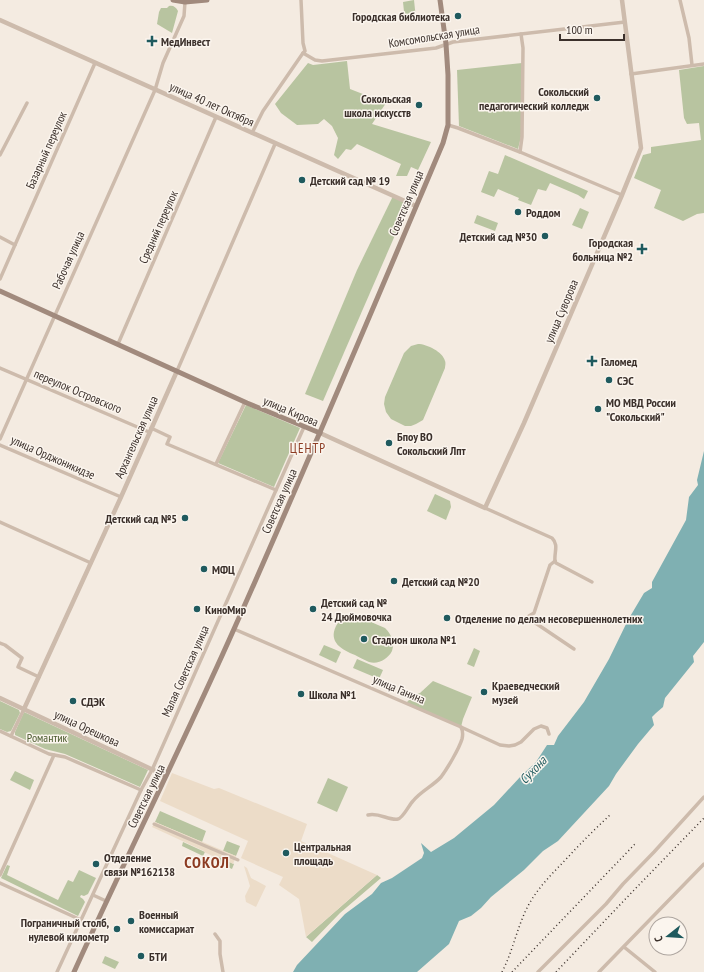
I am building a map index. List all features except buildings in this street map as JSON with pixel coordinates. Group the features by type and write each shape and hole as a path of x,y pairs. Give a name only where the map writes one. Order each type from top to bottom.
{"main road":[{"path":"173,0 185,2 207,0"},
{"name":"Советская улица","path":"74,972 234,629 320,434 443,143 448,125 448,74 446,44 440,0"},
{"name":"улица Кирова","path":"0,291 245,402 320,434"}],"street":[{"path":"252,133 263,111 302,53 305,51 303,43 301,0"},
{"name":"улица Суворова","path":"485,508 524,423 641,148 622,0"},
{"path":"680,0 689,38 692,65"},
{"name":"Рабочая улица","path":"0,439 155,90 163,62 184,16 185,2"},
{"name":"улица 40 лет Октября","path":"0,20 416,206"},
{"name":"Комсомольская улица","path":"302,53 315,60 322,61 436,48 453,42 625,22"},
{"path":"520,152 522,137 523,48 521,34"},
{"name":"Базарный переулок","path":"0,279 95,63"},
{"path":"631,74 704,64"},
{"path":"0,155 27,103"},
{"name":"Средний переулок","path":"118,344 216,117"},
{"path":"448,125 520,152 622,195"},
{"name":"Архангельская улица","path":"11,736 121,497 275,144"},
{"path":"0,237 15,245"},
{"name":"переулок Островского","path":"0,368 170,437 167,444 276,490"},
{"path":"216,464 245,402"},
{"name":"Малая Советская улица","path":"57,972 141,790 152,770 304,427"},
{"name":"улица Кирова","path":"320,434 552,538 556,545 554,557 555,561"},
{"name":"улица Орджоникидзе","path":"0,444 121,497"},
{"path":"0,522 91,563"},
{"path":"574,650 528,618 534,613 550,565 555,561 556,563 592,582"},
{"name":"улица Ганина","path":"234,629 461,727 500,746 515,745 521,742 534,729 541,726 547,728 549,734"},
{"path":"0,643 22,658 18,668 39,677"},
{"name":"улица Орешкова","path":"0,698 166,776"},
{"path":"368,815 376,814 396,820 401,818 413,801 441,776 456,754 462,739 461,727"},
{"path":"0,731 49,754 65,757 141,790"},
{"path":"0,875 54,755"},
{"path":"538,972 606,904 704,797"},
{"path":"154,824 238,860"},
{"path":"599,972 704,864"},
{"path":"0,883 80,920"},
{"path":"93,895 106,901"},
{"path":"215,934 220,941 220,954 223,972"},
{"path":"624,947 655,972"}],"green space":[{"path":"414,0 416,19 405,21 403,2"},
{"path":"169,6 176,8 178,11 172,33 157,24 161,8 167,8"},
{"path":"347,61 350,89 386,103 372,124 431,142 418,170 411,167 407,176 396,176 401,164 357,144 351,150 346,149 338,159 334,155 338,138 332,126 324,119 318,124 297,125 281,113 275,104 308,63 313,65"},
{"path":"522,63 521,137 518,149 459,126 457,70"},
{"path":"704,66 704,213 697,214 683,221 654,208 661,190 634,178 643,155 651,153 651,147 701,140 699,123 687,124 684,118 679,70"},
{"path":"505,155 588,191 584,199 550,183 546,191 538,189 531,205 498,189 494,197 481,192 489,171 498,174"},
{"path":"393,196 409,203 323,401 305,394 357,270"},
{"path":"580,208 589,212 582,229 572,225"},
{"path":"477,215 498,223 495,231 474,223"},
{"path":"418,344 430,347 438,352 444,358 445,368 423,420 411,426 405,426 391,419 386,412 384,404 385,397 404,353 411,346"},
{"path":"246,405 300,428 274,487 218,463"},
{"path":"435,494 450,501 451,507 446,520 427,511"},
{"path":"354,615 385,628 389,633 393,641 393,648 385,659 376,663 369,662 345,651 335,641 334,632 339,621 348,616"},
{"path":"324,645 341,652 336,663 319,655"},
{"path":"474,648 480,651 474,667 467,664"},
{"path":"357,659 383,670 379,679 353,668"},
{"path":"433,681 472,697 461,727 406,703"},
{"name":"Романтик","path":"0,701 19,710 20,713 11,731 7,732 0,729"},
{"name":"Романтик","path":"24,712 148,770 140,787 65,754 45,749 15,735"},
{"path":"15,771 34,780 30,790 10,780"},
{"path":"328,778 348,787 337,812 317,803"},
{"path":"160,811 206,831 202,842 155,822"},
{"path":"227,841 240,846 236,856 223,851"},
{"path":"183,842 205,852 203,856 182,846"},
{"path":"217,856 234,864 232,869 215,861"},
{"path":"7,865 10,866 7,875 58,900 68,880 73,882 79,870 96,878 88,894 84,896 81,895 80,897 85,902 78,916 1,878"},
{"path":"377,875 381,878 340,913 312,942 306,937"},
{"path":"105,956 119,962 115,969 102,963"}],"shaded area":[{"name":"Центральная площадь","path":"172,773 214,789 219,788 307,824 301,841 377,875 306,937 299,899 279,885 283,877 241,858 248,841 160,801"},
{"path":"155,822 236,856 233,864 152,827"},
{"path":"244,866 247,868 251,878 266,886 256,907 246,902 245,896 250,886"}],"water":[{"name":"Сухона","path":"704,451 704,642 693,656 694,662 665,698 663,707 652,717 654,725 638,744 609,786 558,841 543,851 524,870 491,897 481,908 471,916 459,921 449,944 417,972 293,972 297,965 345,914 372,894 381,883 392,878 422,858 424,853 421,843 431,852 454,838 494,805 536,762 547,745 554,745 558,736 584,702 644,593 652,588 652,582 686,520 689,497 698,485 697,480"}],"railway":[{"path":"502,972 524,914 537,892 574,851 610,815"},
{"path":"556,972 704,818"},
{"path":"512,972 635,844"}],"place":[{"name":"Городская библиотека","path":"458,16"},
{"name":"МедИнвест","path":"152,41"},
{"name":"Сокольский педагогический колледж","path":"597,98"},
{"name":"Сокольская школа искусств","path":"419,105"},
{"name":"Детский сад № 19","path":"302,180"},
{"name":"Роддом","path":"518,212"},
{"name":"Детский сад №30","path":"545,236"},
{"name":"Городская больница №2","path":"642,249"},
{"name":"Галомед","path":"592,361"},
{"name":"СЭС","path":"609,380"},
{"name":"МО МВД России \"Сокольский\"","path":"598,409"},
{"name":"Бпоу ВО Сокольский Лпт","path":"389,443"},
{"name":"Детский сад №5","path":"185,518"},
{"name":"МФЦ","path":"204,569"},
{"name":"Детский сад №20","path":"394,581"},
{"name":"КиноМир","path":"197,609"},
{"name":"Детский сад № 24 Дюймовочка","path":"313,609"},
{"name":"Отделение по делам несовершеннолетних","path":"447,618"},
{"name":"Стадион школа №1","path":"364,639"},
{"name":"Краеведческий музей","path":"484,692"},
{"name":"Школа №1","path":"301,694"},
{"name":"СДЭК","path":"73,701"},
{"name":"Центральная площадь","path":"286,853"},
{"name":"Отделение связи №162138","path":"96,864"},
{"name":"Военный комиссариат","path":"131,921"},
{"name":"Пограничный столб, нулевой километр","path":"117,929"},
{"name":"БТИ","path":"141,956"}],"district":[{"name":"ЦЕНТР","path":"308,448"},
{"name":"СОКОЛ","path":"207,862"}]}
